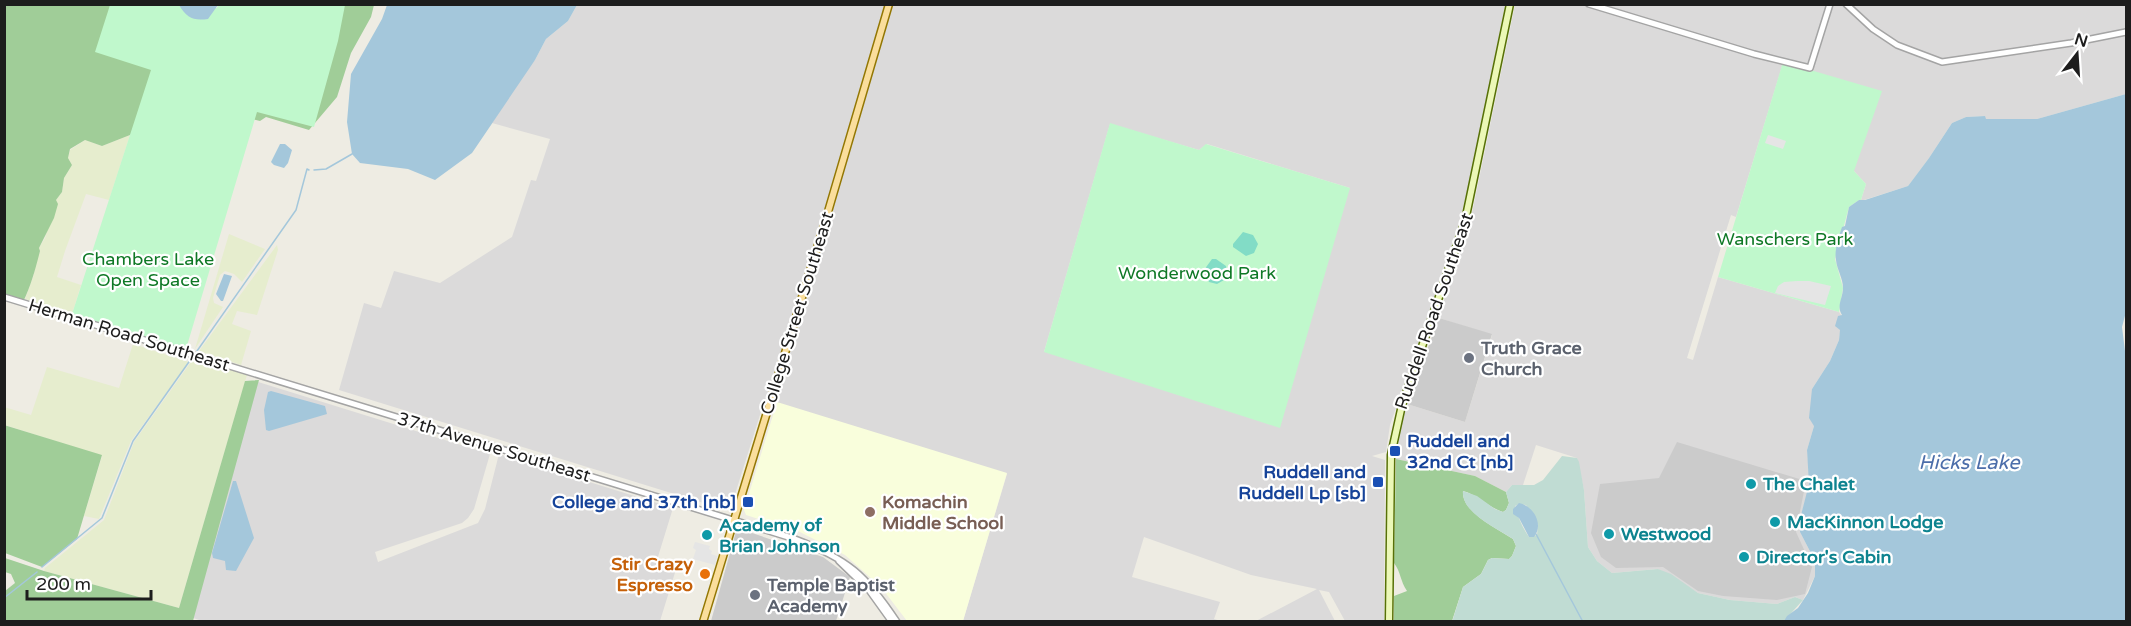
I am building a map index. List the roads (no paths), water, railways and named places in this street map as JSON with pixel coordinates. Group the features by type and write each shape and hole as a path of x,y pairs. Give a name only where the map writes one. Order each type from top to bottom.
{"main road":[{"name":"College Street Southeast","path":"704,621 889,4"},
{"name":"Ruddell Road Southeast","path":"1389,621 1390,470 1395,432 1402,405 1465,221 1510,4"}],"street":[{"path":"1589,4 1754,54 1810,68 1830,4"},
{"path":"1846,4 1873,29 1897,45 1942,62 2071,43 2127,32"},
{"name":"Herman Road Southeast","path":"4,297 254,374"},
{"name":"37th Avenue Southeast","path":"254,374 795,539 836,558"},
{"path":"836,558 868,590 892,621"},
{"path":"836,558 852,568 867,582 897,621"}],"water":[{"path":"387,4 577,5 568,21 546,39 535,60 472,153 435,180 408,169 360,163 352,154 347,122 351,74 382,19"},
{"path":"179,5 218,5 208,19 203,20 191,18"},
{"name":"Hicks Lake","path":"2126,94 2126,312 2122,327 2126,359 2126,621 1784,621 1798,608 1815,576 1815,561 1800,532 1800,519 1809,484 1807,450 1814,426 1809,418 1812,389 1830,361 1839,340 1840,330 1835,326 1838,316 1842,315 1840,305 1843,288 1836,252 1849,207 1859,200 1908,186 1952,123 1966,117 2037,119"},
{"path":"280,144 285,144 292,150 284,168 271,162"},
{"path":"224,274 232,276 223,301 221,301 216,294"},
{"path":"268,392 325,406 327,414 266,430 264,410"},
{"path":"233,481 236,481 254,538 236,571 226,570 225,561 213,558 212,553"},
{"path":"1519,503 1529,508 1536,517 1538,527 1534,537 1529,537 1519,518 1513,514 1513,509"}],"waterway":[{"path":"314,170 326,169 352,154"},
{"path":"197,351 296,210 307,169 309,170"},
{"path":"42,567 102,518 133,441 191,359"},
{"path":"1536,534 1583,622"},
{"path":"4,598 37,572"}],"place":[{"name":"Truth Grace Church","path":"1469,358"},
{"name":"Ruddell and 32nd Ct [nb]","path":"1395,451"},
{"name":"Ruddell and Ruddell Lp [sb]","path":"1378,482"},
{"name":"The Chalet","path":"1751,484"},
{"name":"College and 37th [nb]","path":"748,502"},
{"name":"Komachin Middle School","path":"870,512"},
{"name":"MacKinnon Lodge","path":"1775,522"},
{"name":"Westwood","path":"1609,534"},
{"name":"Academy of Brian Johnson","path":"707,535"},
{"name":"Director's Cabin","path":"1744,557"},
{"name":"Stir Crazy Espresso","path":"705,574"},
{"name":"Temple Baptist Academy","path":"755,595"}],"park label":[{"name":"Wanschers Park","path":"1785,239"},
{"name":"Chambers Lake Open Space","path":"148,269"},
{"name":"Wonderwood Park","path":"1197,273"}]}
